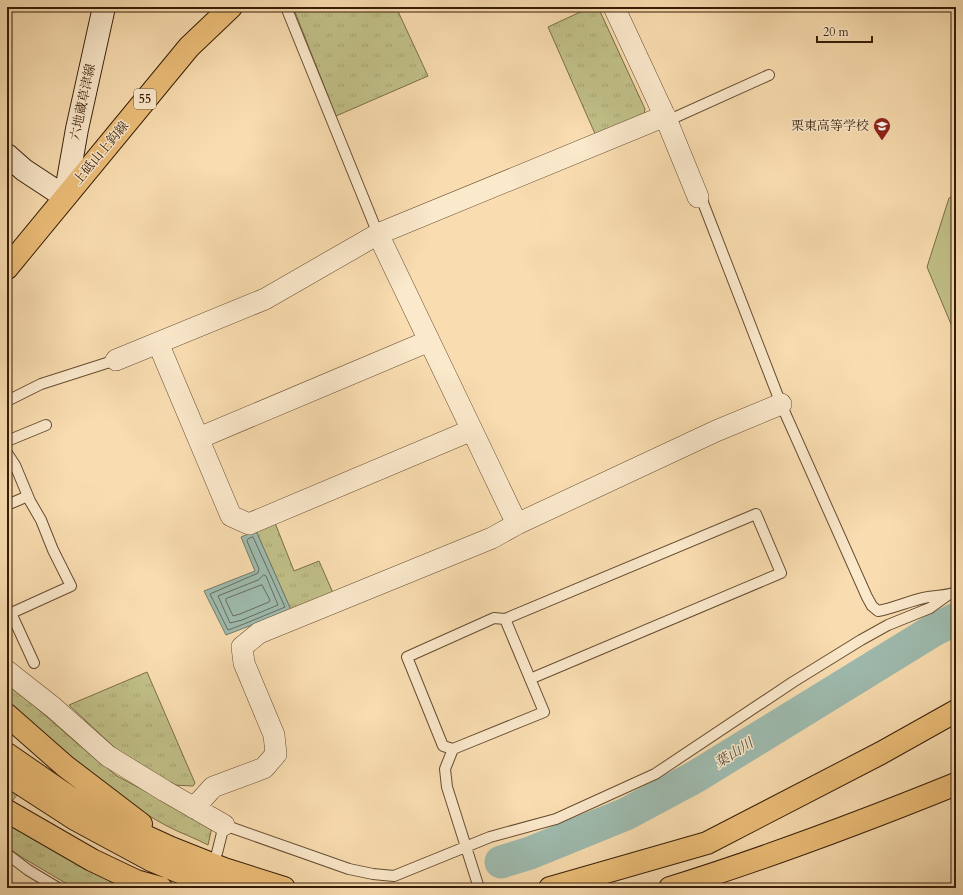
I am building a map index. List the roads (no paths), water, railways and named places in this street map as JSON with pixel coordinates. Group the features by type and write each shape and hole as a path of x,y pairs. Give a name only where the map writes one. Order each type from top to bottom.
{"main road":[{"name":"六地蔵草津線","path":"65,197 77,129 104,7"},
{"name":"上砥山上鈎線","path":"7,268 189,47 232,7"},
{"path":"7,155 24,170 65,197"},
{"path":"550,888 707,843 881,753 956,711"},
{"path":"7,715 65,766 171,848"},
{"path":"7,754 88,810 171,848 224,869 284,888"},
{"path":"7,775 75,819 151,860 187,875 225,888"},
{"path":"670,888 712,875 870,818 956,784"},
{"path":"7,811 92,860 136,881 161,888"}],"street":[{"path":"614,7 666,119 698,197"},
{"path":"116,360 265,299 378,234 666,119"},
{"path":"378,234 517,524"},
{"path":"199,438 429,341"},
{"path":"158,343 231,516 250,524 472,430"},
{"path":"194,808 213,787 264,768 276,754 274,735 244,663 242,648 259,633 492,538 517,524 716,432 782,404"},
{"path":"7,670 54,708 108,756 194,808 224,824"}],"lane":[{"path":"286,7 378,234"},
{"path":"666,119 769,75"},
{"path":"698,197 702,200 782,404 867,598 872,606 878,611 927,597 952,594"},
{"path":"7,401 41,384 116,360"},
{"path":"7,441 46,425"},
{"path":"8,456 42,520 53,550 71,586 9,614 34,663"},
{"path":"7,505 28,496"},
{"path":"505,618 530,679 544,712 453,749 444,746 407,657 494,618 505,618 756,514 781,573 530,679"},
{"path":"217,853 224,824 349,869 373,874 394,876 490,837 556,819 655,774 793,682 861,640 888,625 930,608 952,594"},
{"path":"453,749 445,769 447,787 479,888"},
{"path":"7,854 28,870 58,888"}],"water":[{"path":"256,531 291,610 226,635 204,591 255,571 241,537"}],"waterway":[{"name":"葉山川","path":"501,862 530,853 626,814 695,777 934,630 956,619"}],"place":[{"name":"栗東高等学校","path":"882,141"}]}
